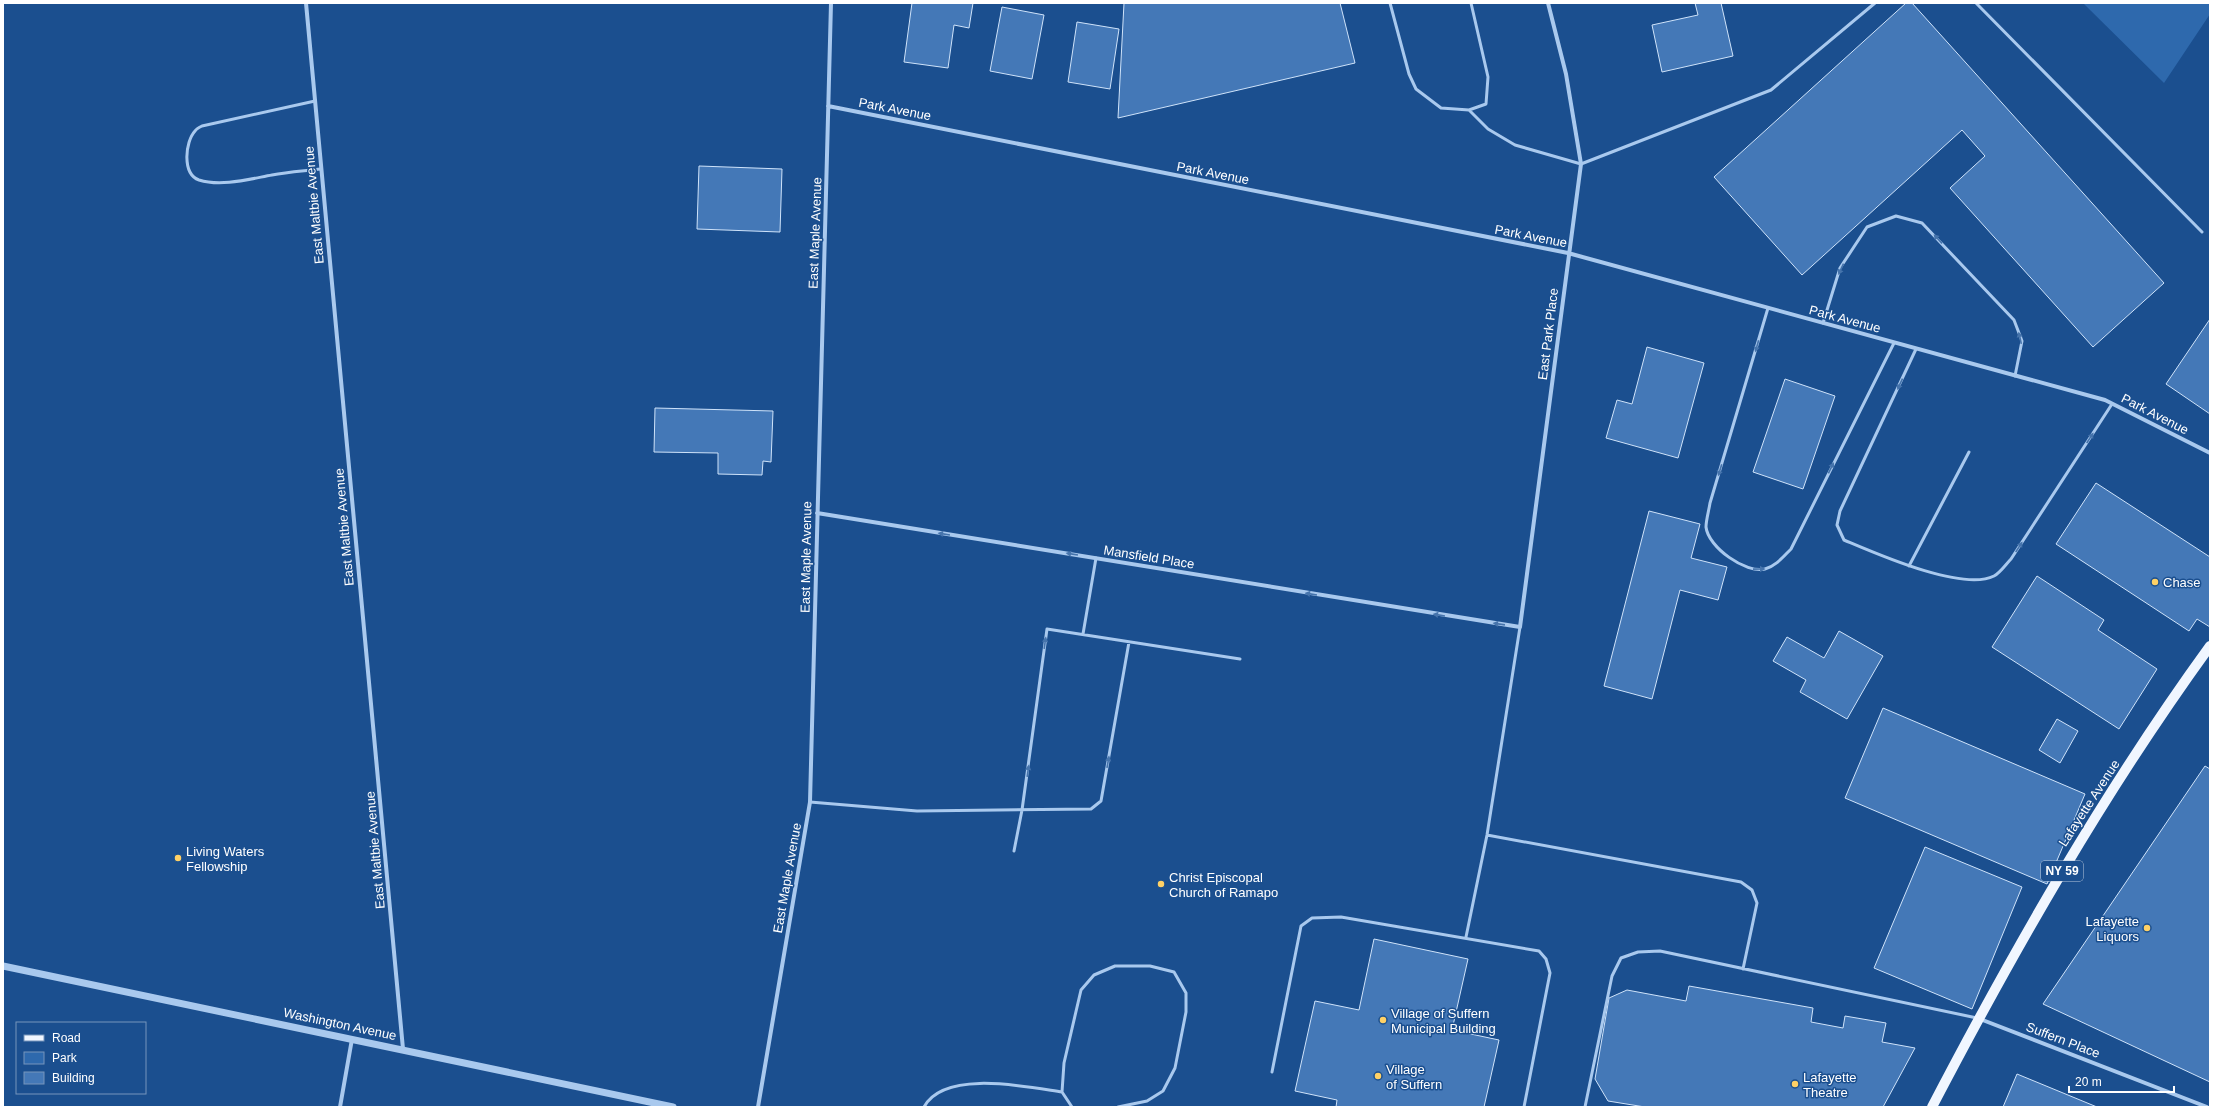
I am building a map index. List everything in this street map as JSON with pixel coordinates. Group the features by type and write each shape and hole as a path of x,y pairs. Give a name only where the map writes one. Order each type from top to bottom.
{"main road":[{"name":"Lafayette Avenue","path":"1932,1107 1978,1018 2078,842 2184,682 2210,646"}],"street":[{"name":"East Maltbie Avenue","path":"306,3 403,1049"},
{"name":"East Maple Avenue","path":"758,1107 810,802 831,3"},
{"name":"East Park Place","path":"1520,627 1568,253 1581,164 1566,74 1548,3"},
{"name":"Park Avenue","path":"828,106 1568,253 2112,404 2210,453"},
{"name":"Mansfield Place","path":"817,513 1520,627"},
{"name":"Washington Avenue","path":"3,966 352,1038 673,1107"},
{"name":"Suffern Place","path":"1978,1018 2207,1107"},
{"path":"340,1107 352,1038"}],"lane":[{"path":"1390,3 1409,74 1416,89 1441,108 1469,110 1486,104 1488,77 1471,3"},
{"path":"1469,110 1488,129 1515,145 1581,164 1771,90 1875,3"},
{"path":"1976,3 2202,232"},
{"path":"315,101 202,126 195,130 190,139 187,150 187,164 191,174 197,179 210,182 245,180 321,169"},
{"path":"1823,323 1840,268 1867,227 1896,216 1922,223 2014,320 2022,341 2015,376"},
{"path":"1768,308 1710,503 1706,528 1712,539 1725,555 1749,569 1764,570 1776,564 1791,548 1894,343"},
{"path":"1916,349 1840,511 1836,525 1844,540 1919,571 1973,580 1994,576 2011,559 2112,404"},
{"path":"1909,566 1969,452"},
{"path":"1083,634 1096,558"},
{"path":"1466,937 1487,835 1520,627"},
{"path":"1014,851 1022,810 1047,629 1240,659"},
{"path":"810,802 917,811 1091,809 1101,801 1129,642"},
{"path":"1487,835 1741,882 1752,890 1757,904 1743,969"},
{"path":"1272,1072 1301,926 1312,918 1342,918 1466,937 1539,951 1546,959 1550,973 1524,1107"},
{"path":"1585,1107 1612,976 1621,958 1638,952 1660,951 1978,1018"},
{"path":"1072,1107 1062,1092 1064,1063 1080,990 1094,975 1115,966 1150,966 1174,972 1186,993 1186,1012 1175,1068 1163,1091 1146,1101 1118,1107"},
{"path":"924,1107 939,1093 956,1085 1004,1083 1062,1092"}],"green space":[{"path":"2083,3 2210,3 2210,14 2164,83"}],"building":[{"path":"912,3 973,3 969,28 954,25 948,68 904,62"},
{"path":"1124,3 1340,3 1355,63 1118,118"},
{"path":"1695,3 1721,3 1733,56 1662,72 1652,25 1698,15"},
{"path":"1906,3 1912,3 2164,283 2093,347 1950,188 1985,156 1962,130 1802,275 1714,177"},
{"path":"1002,7 1044,15 1032,79 990,71"},
{"path":"1077,22 1119,29 1110,89 1068,82"},
{"path":"699,166 782,169 780,232 697,229"},
{"path":"2210,319 2210,414 2166,384"},
{"path":"1647,347 1704,363 1678,458 1606,438 1617,400 1632,404"},
{"path":"1785,379 1835,396 1803,489 1753,472"},
{"path":"655,408 773,411 771,462 763,461 762,475 718,474 718,453 654,452"},
{"path":"2096,483 2210,557 2210,627 2197,619 2189,631 2056,544"},
{"path":"1649,511 1700,524 1691,558 1727,567 1718,600 1680,590 1652,699 1604,686"},
{"path":"2037,576 2104,620 2098,630 2157,669 2119,729 1992,647"},
{"path":"1839,631 1883,656 1847,719 1800,692 1806,680 1773,661 1787,637 1824,658"},
{"path":"1883,708 2085,794 2047,884 1845,798"},
{"path":"2057,719 2078,731 2060,763 2039,750"},
{"path":"2205,766 2210,769 2210,1082 2043,1004"},
{"path":"1925,847 2022,887 1972,1009 1874,968"},
{"name":"Village of Suffern Municipal Building","path":"1374,939 1468,959 1452,1030 1499,1040 1484,1107 1336,1107 1337,1100 1295,1091 1315,1001 1359,1010"},
{"path":"1689,986 1813,1008 1811,1022 1843,1028 1845,1016 1886,1023 1882,1042 1915,1048 1883,1107 1645,1107 1608,1101 1595,1079 1609,998 1627,990 1686,1001"},
{"path":"2017,1074 2097,1107 2003,1107"}],"place":[{"name":"Chase","path":"2155,582"},
{"name":"Living Waters Fellowship","path":"178,858"},
{"name":"Christ Episcopal Church of Ramapo","path":"1161,884"},
{"name":"Lafayette Liquors","path":"2147,928"},
{"name":"Village of Suffern Municipal Building","path":"1383,1020"},
{"name":"Village of Suffern","path":"1378,1076"},
{"name":"Lafayette Theatre","path":"1795,1084"}]}
